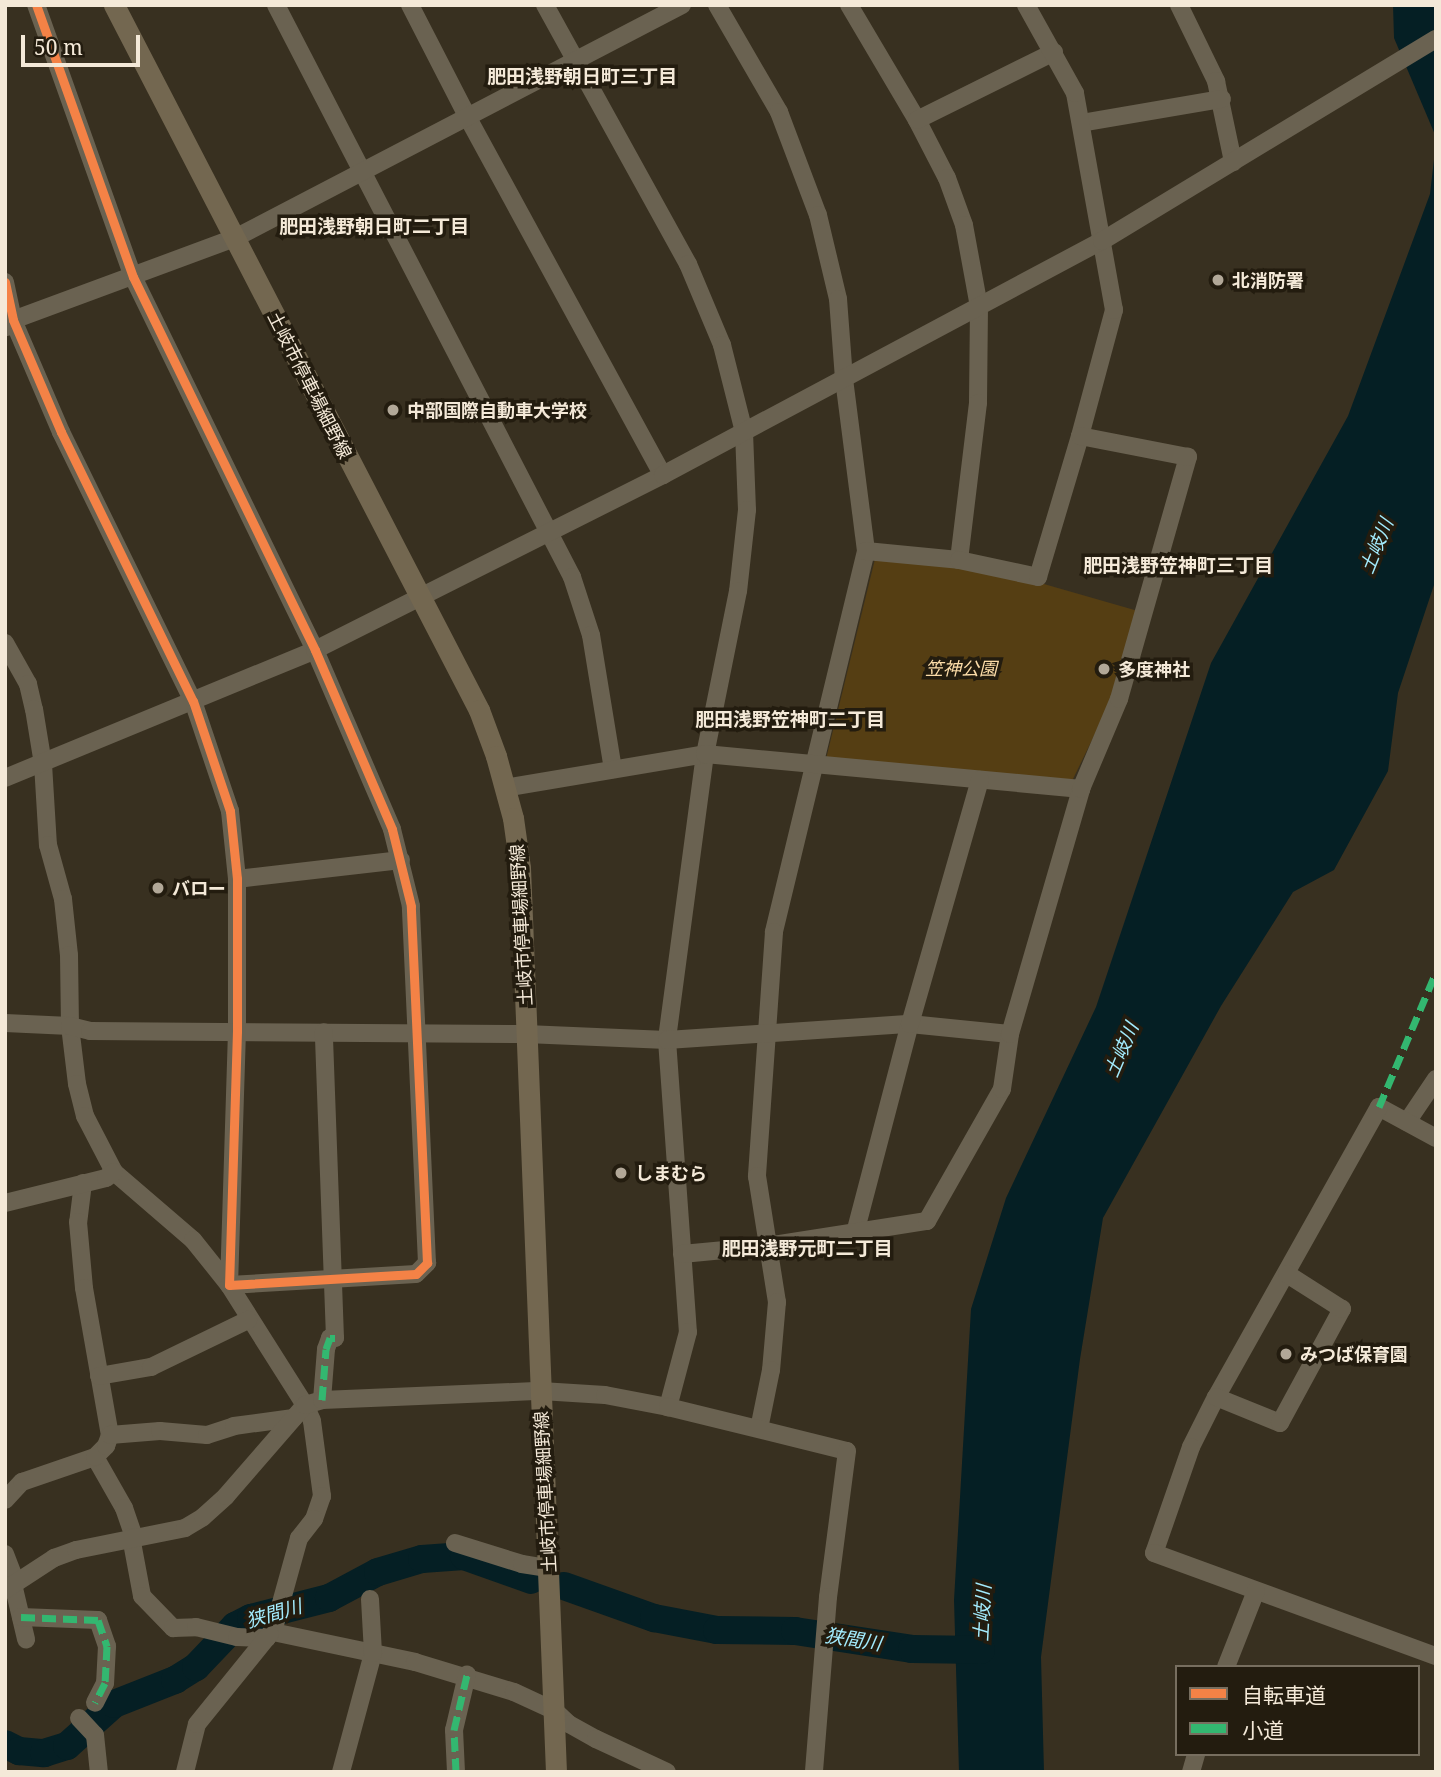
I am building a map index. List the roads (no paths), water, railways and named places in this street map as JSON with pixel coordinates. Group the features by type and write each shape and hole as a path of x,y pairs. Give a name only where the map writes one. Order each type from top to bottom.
{"main road":[{"name":"土岐市停車場細野線","path":"114,5 479,710 505,788 519,848 556,1772"}],"street":[{"path":"36,5 132,277 315,650 392,830 411,906 427,1263 416,1274 229,1285"},
{"path":"276,5 550,530 584,606 613,769"},
{"path":"410,5 468,118 663,474"},
{"path":"545,5 688,264 722,345 744,432 747,510 738,591 705,754 667,1041 688,1332 668,1407"},
{"path":"9,325 235,238 682,5"},
{"path":"717,5 779,112 818,215 838,299 844,379 866,551 774,932 757,1175 777,1302 771,1370 759,1429"},
{"path":"849,5 917,120 947,178 964,225 979,307 978,403 959,560"},
{"path":"866,551 959,560 1038,577 1080,436 1114,310 1075,93 1027,5"},
{"path":"1179,5 1216,81 1238,159"},
{"path":"5,778 315,650 420,600 550,530 744,432 1102,241 1436,39"},
{"path":"917,120 1054,52"},
{"path":"1081,123 1222,99"},
{"path":"5,282 9,325 193,701 230,811 237,879 237,1031 229,1285"},
{"path":"682,1254 767,1247 927,1222 1002,1089 1010,1034 1081,789 1119,699 1188,457 1080,436"},
{"path":"5,643 28,684 43,764 48,845 63,899 69,955 70,1026 76,1084 85,1116 114,1171 193,1240 229,1285 248,1320 307,1408 312,1421 321,1496 314,1520 299,1538 273,1624 197,1724 185,1772"},
{"path":"505,788 705,754 1081,789"},
{"path":"855,1233 910,1024 980,780"},
{"path":"237,879 401,860"},
{"path":"5,1023 70,1026 90,1031 526,1034 667,1041 910,1024 1010,1034"},
{"path":"11,1586 54,1558 132,1537 185,1528 203,1517 226,1496 307,1408 330,1338 335,1338 324,1032"},
{"path":"1407,1122 1436,1079"},
{"path":"1436,1138 1379,1107 1216,1397 1191,1447 1154,1553 1436,1656"},
{"path":"5,1203 106,1178 114,1171"},
{"path":"5,1500 22,1482 95,1457 106,1446 110,1435 87,1309 78,1222 83,1183"},
{"path":"1216,1397 1280,1423 1342,1309 1287,1274"},
{"path":"99,1376 151,1367 248,1320"},
{"path":"110,1435 160,1431 207,1436 307,1408 541,1391 605,1395 668,1407 847,1451 828,1597 814,1772"},
{"path":"95,1457 124,1508 142,1596 173,1628 196,1627 237,1637 273,1624 373,1653 467,1675 555,1711 569,1724 596,1740 667,1772"},
{"path":"455,1543 522,1564 548,1567"},
{"path":"5,1554 26,1639"},
{"path":"1227,1665 1256,1591"},
{"path":"341,1772 373,1653 370,1599"},
{"path":"21,1617 98,1620 107,1646 105,1684 95,1703"},
{"path":"456,1772 454,1730 467,1675"},
{"path":"79,1718 95,1735 99,1772"}],"water":[{"path":"1393,5 1436,5 1436,137 1394,38"},
{"name":"土岐川","path":"1436,142 1436,579 1398,693 1388,771 1334,870 1293,892 1221,1006 1103,1218 1080,1359 1041,1657 1044,1772 959,1772 954,1600 971,1309 1006,1198 1096,1007 1211,663 1348,416 1430,194"}],"waterway":[{"name":"狭間川","path":"5,1744 19,1751 44,1753 67,1746 114,1704 175,1680 196,1667 235,1626 251,1618 329,1598 378,1572 422,1559 464,1556 531,1580"},
{"name":"狭間川","path":"564,1586 654,1618 717,1630 795,1631 912,1649 981,1650"}],"place":[{"name":"北消防署","path":"1218,280"},
{"name":"中部国際自動車大学校","path":"393,410"},
{"name":"多度神社","path":"1104,669"},
{"name":"バロー","path":"158,888"},
{"name":"しまむら","path":"621,1173"},
{"name":"みつば保育園","path":"1286,1354"}],"district":[{"name":"肥田浅野朝日町三丁目","path":"582,77"},
{"name":"肥田浅野朝日町二丁目","path":"374,227"},
{"name":"肥田浅野笠神町三丁目","path":"1178,566"},
{"name":"肥田浅野笠神町二丁目","path":"790,720"},
{"name":"肥田浅野元町二丁目","path":"807,1249"}],"park label":[{"name":"笠神公園","path":"961,668"}]}
